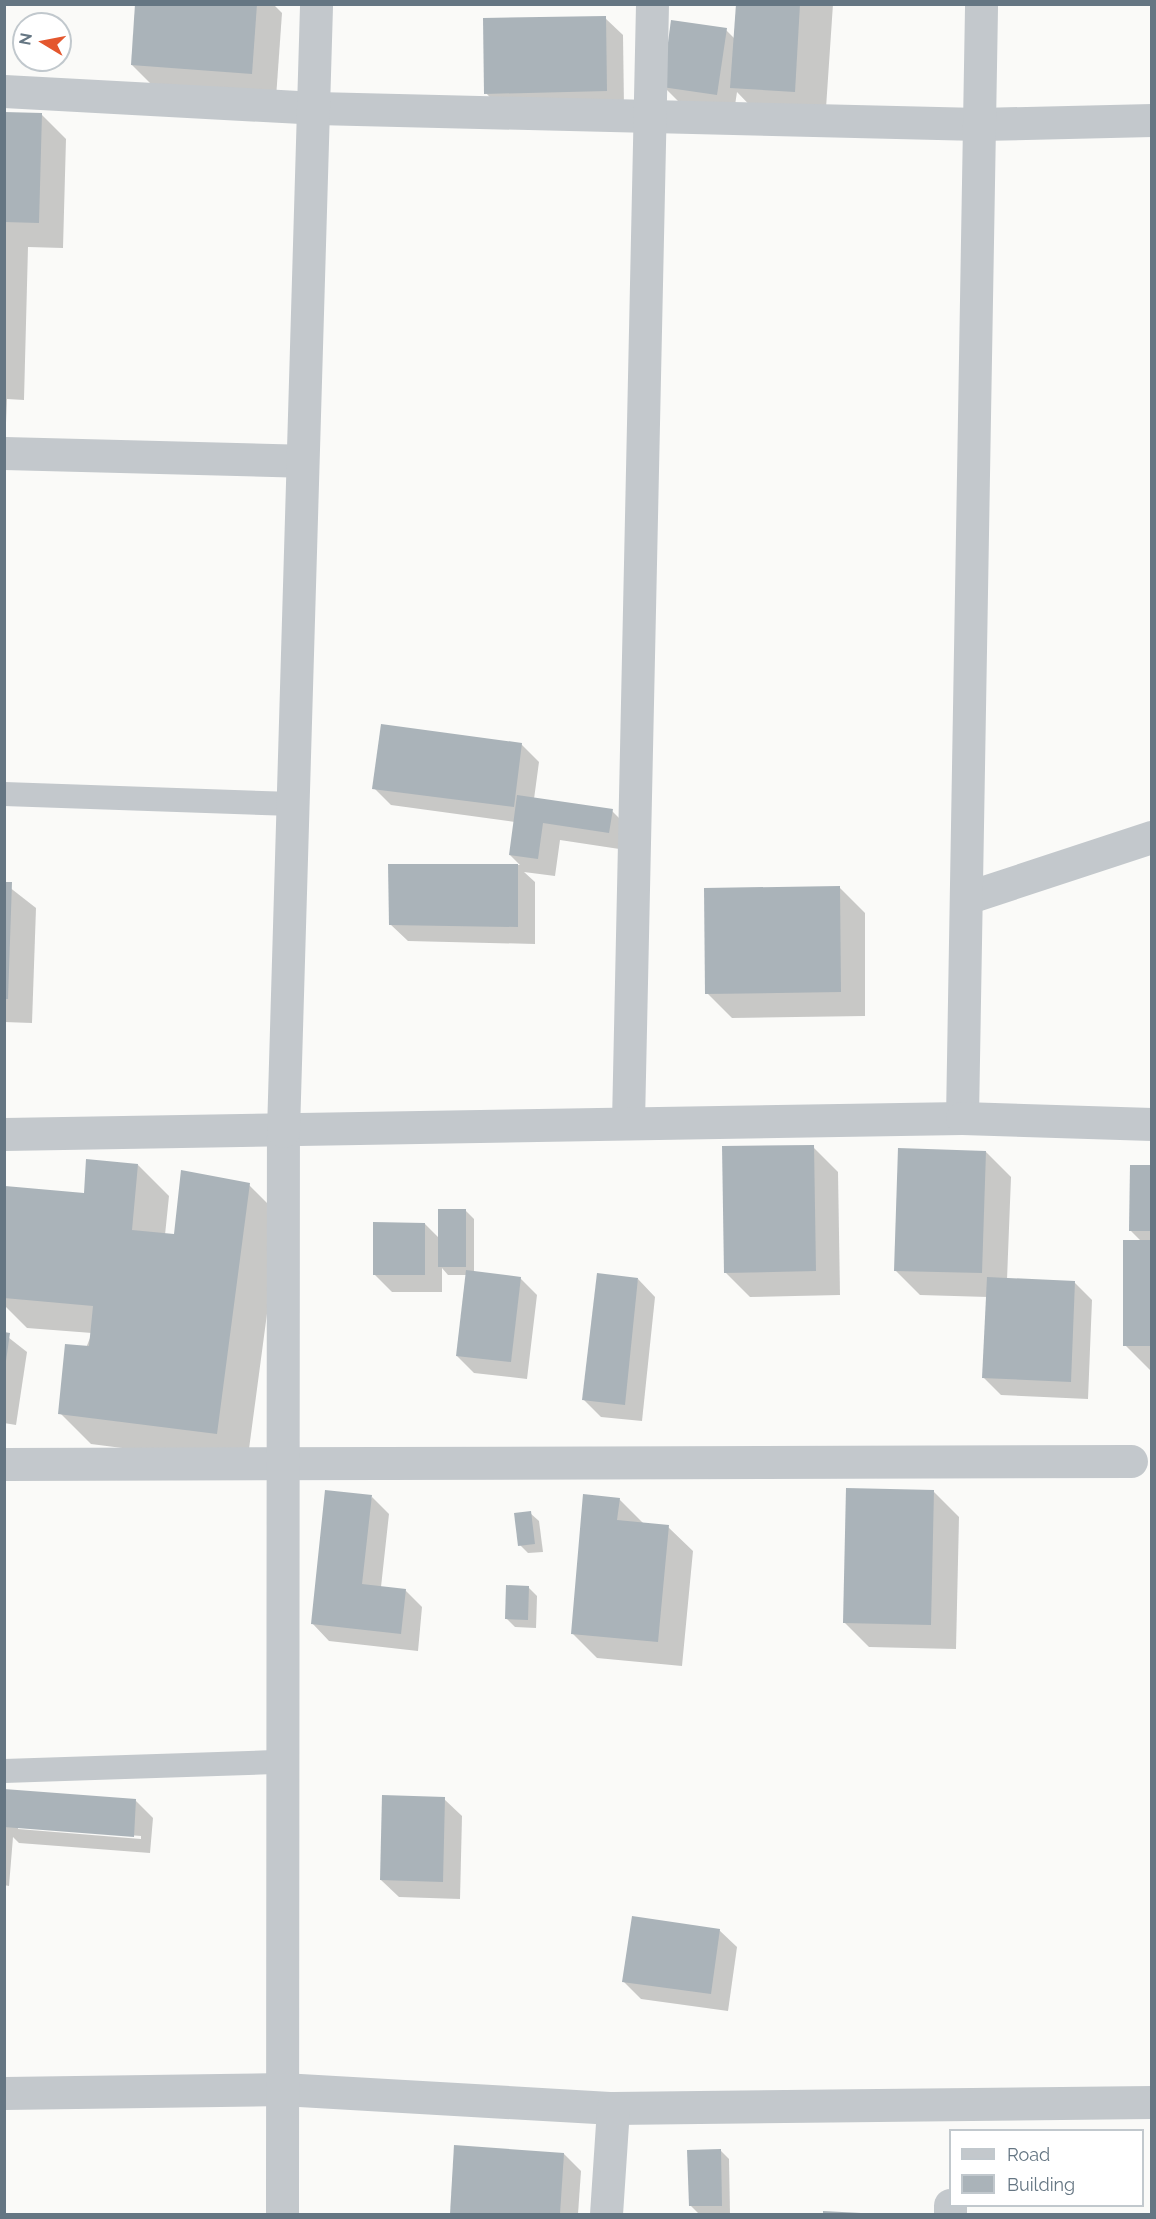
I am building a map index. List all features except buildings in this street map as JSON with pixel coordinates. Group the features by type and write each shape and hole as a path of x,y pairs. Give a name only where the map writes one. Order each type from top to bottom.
{"street":[{"path":"282,2214 283,1131 300,461 316,108 316,4"},
{"path":"628,1122 651,4"},
{"path":"962,1118 981,4"},
{"path":"4,91 316,108 649,112 979,124 1152,120"},
{"path":"4,453 300,461"},
{"path":"966,898 1152,837"},
{"path":"4,1134 962,1118 1152,1124"},
{"path":"4,1464 1131,1461"},
{"path":"4,2093 282,2089 613,2108 952,2116 1152,2102"},
{"path":"606,2214 613,2108"}],"lane":[{"path":"4,794 293,804"},
{"path":"4,1771 281,1762"}]}
